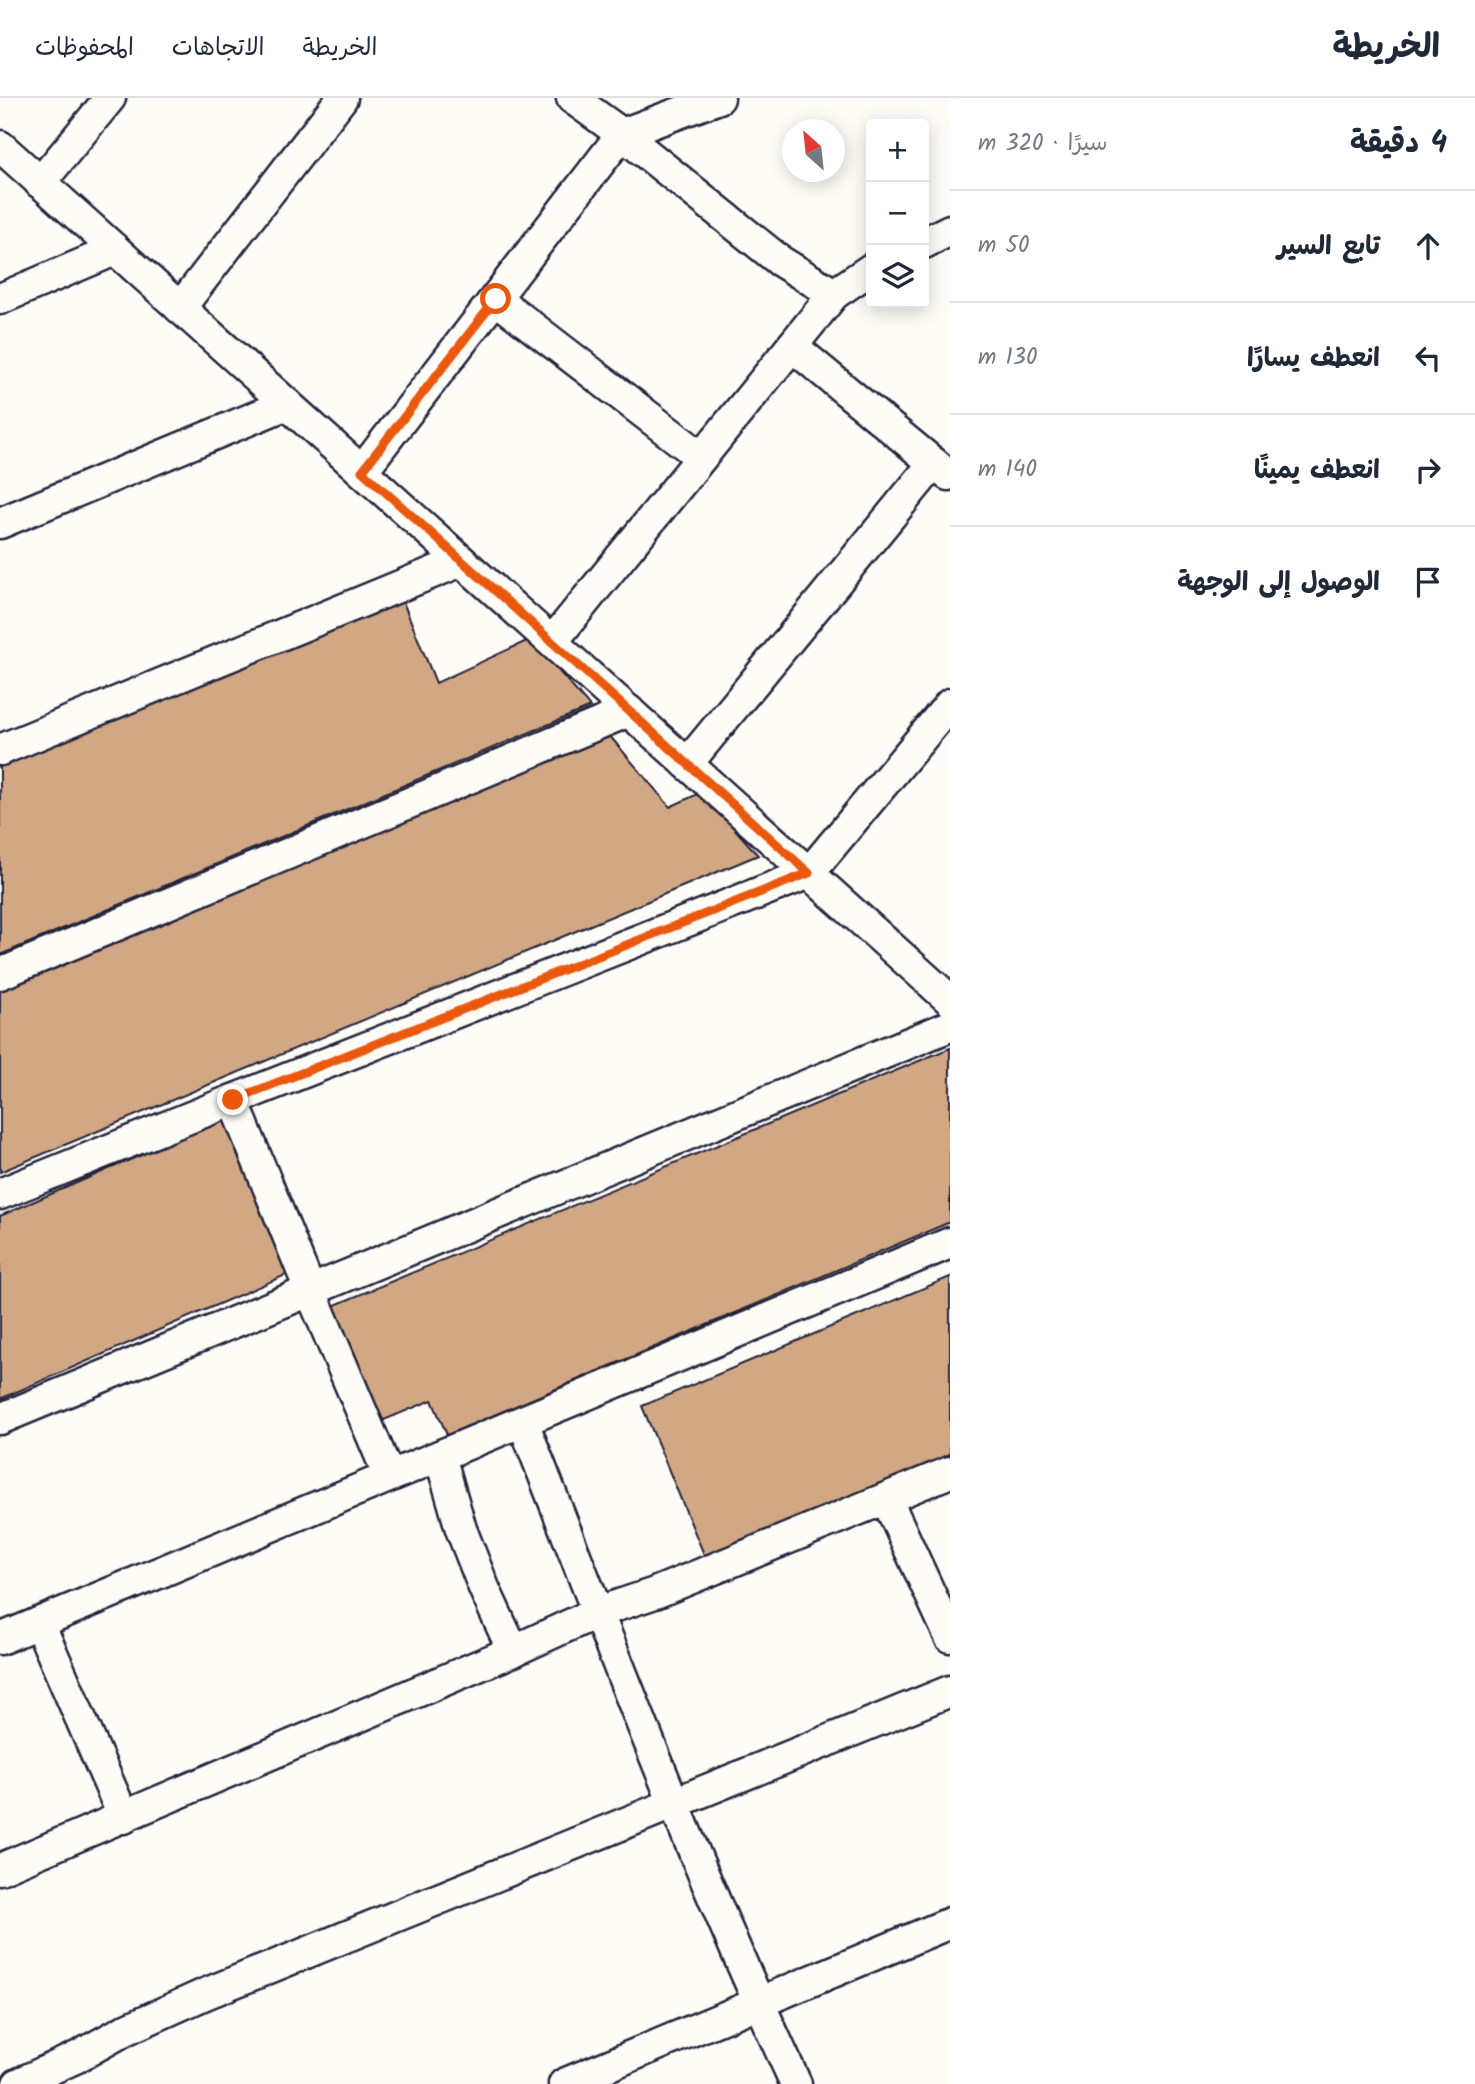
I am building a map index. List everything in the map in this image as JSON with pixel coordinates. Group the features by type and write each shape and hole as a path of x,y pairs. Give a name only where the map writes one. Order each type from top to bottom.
{"street":[{"path":"40,183 110,98"},
{"path":"180,308 342,98"},
{"path":"572,98 622,134 780,261 834,294"},
{"path":"362,471 622,134 719,98"},
{"path":"0,146 687,764 947,993"},
{"path":"929,240 950,230"},
{"path":"0,299 115,250"},
{"path":"552,642 834,294 866,272"},
{"path":"496,299 701,457"},
{"path":"687,764 942,470 792,346"},
{"path":"0,523 287,404"},
{"path":"0,750 461,561"},
{"path":"0,1194 809,873 950,704"},
{"path":"0,974 629,711"},
{"path":"0,1419 950,1027"},
{"path":"233,1100 389,1476"},
{"path":"0,1639 950,1243"},
{"path":"523,1422 675,1804 758,2003 796,2084"},
{"path":"440,1456 461,1530 513,1651"},
{"path":"0,1870 513,1651 598,1612 655,1593 950,1472"},
{"path":"887,1500 950,1637"},
{"path":"38,1623 124,1818"},
{"path":"18,2084 78,2057 127,2029 205,1994 950,1691"},
{"path":"564,2084 950,1923"}],"building":[{"path":"403,602 436,683 531,639 590,707 0,955 0,766"},
{"path":"609,735 670,807 702,792 758,855 0,1172 0,990"},
{"path":"950,1048 950,1222 447,1435 432,1400 372,1425 323,1310"},
{"path":"234,1115 295,1271 0,1399 0,1216"},
{"path":"950,1277 950,1454 705,1557 642,1406"}],"route":[{"path":"233,1100 809,873 362,471 496,299"}]}
